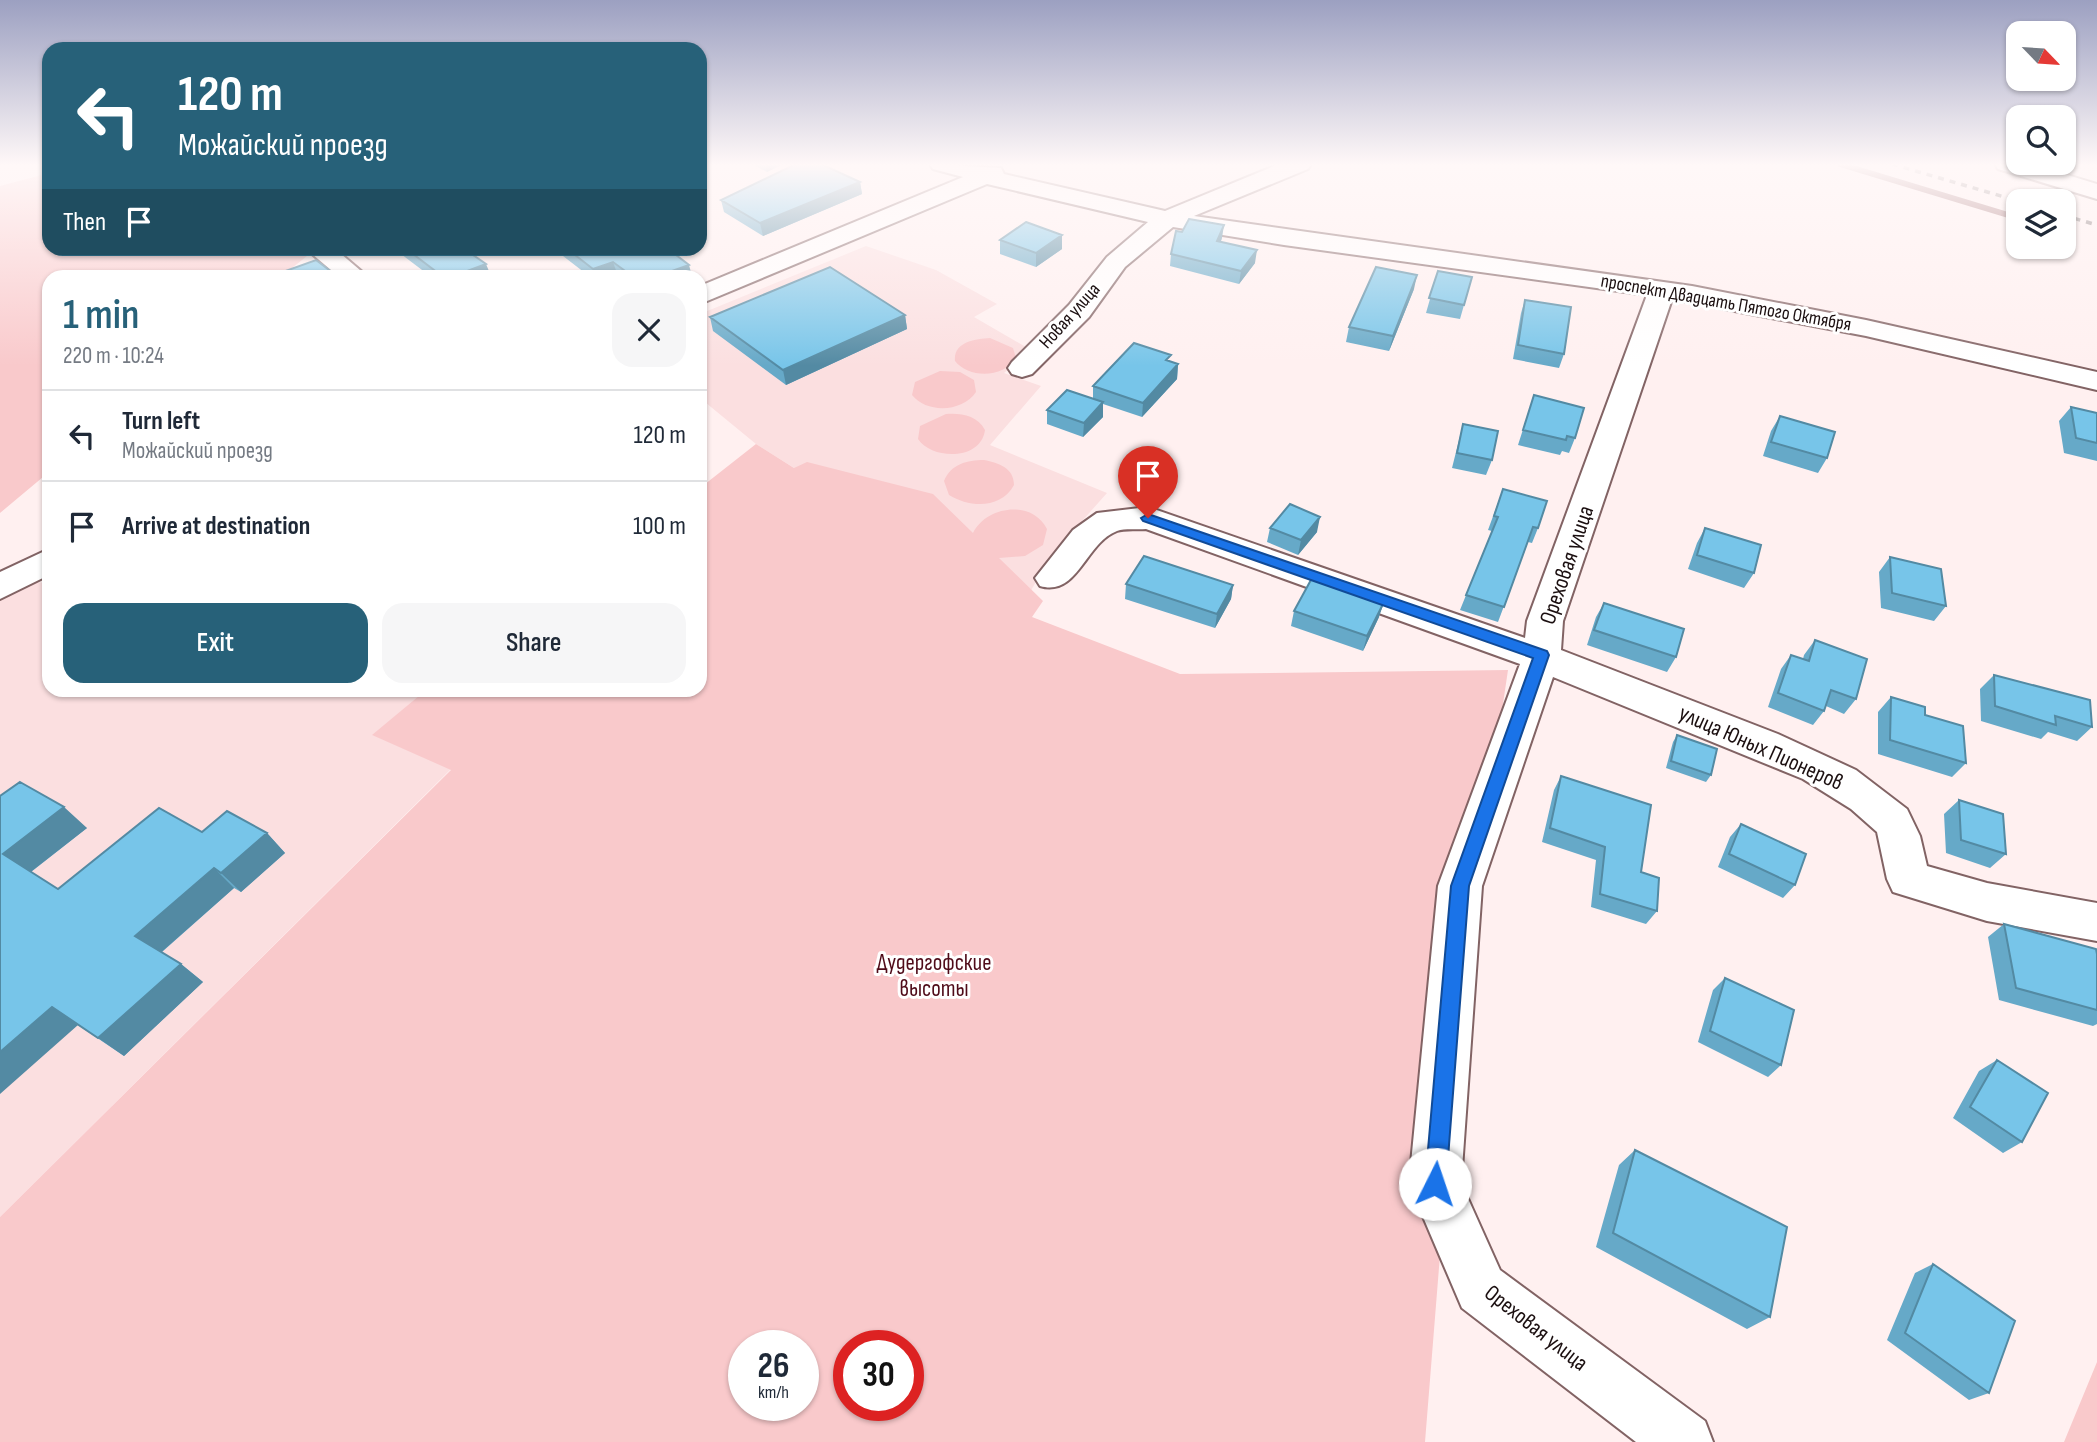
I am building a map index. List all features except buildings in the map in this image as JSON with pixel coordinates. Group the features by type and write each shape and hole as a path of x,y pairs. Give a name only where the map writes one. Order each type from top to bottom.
{"street":[{"path":"707,293 853,231"},
{"name":"Новая улица","path":"1022,368 1079,311 1116,262 1152,231"},
{"name":"проспект Двадцать Пятого Октября","path":"1248,231 1662,289 1878,330 2097,381"},
{"path":"328,256 346,270"},
{"name":"Ореховая улица","path":"1662,289 1657,311 1545,621 1542,655 1460,886 1435,1184 1481,1289 1684,1442"},
{"path":"1052,578 1085,538 1109,520 1148,518 1542,655"},
{"path":"0,587 42,564"},
{"name":"улица Юных Пионеров","path":"1542,655 1802,762 1850,786 1890,817 1904,852 1908,879 1987,902 2097,922"}],"shaded area":[{"path":"866,246 936,270 997,304 974,317 1031,350 1004,373 1041,386 990,445 1107,493 1050,557 1029,594 953,568 756,444 707,404 707,311"},
{"path":"32,582 42,583 42,697 418,697 373,735 451,769 0,1217 0,599"}],"green space":[{"path":"0,231 42,231 42,256 307,256 290,270 42,270 42,478 0,513"},
{"path":"990,338 1013,348 1016,358 1011,365 986,374 969,371 955,361 955,355 961,346"},
{"path":"940,371 960,372 974,380 976,392 963,404 945,408 926,405 912,395 915,382"},
{"path":"946,414 968,416 978,421 985,430 982,440 966,452 955,454 944,454 925,446 918,439 920,426"},
{"name":"Дудергофские высоты","path":"756,444 794,468 807,462 933,494 973,533 979,524 998,512 1020,510 1031,513 1040,519 1047,529 1043,545 1025,556 999,558 1043,601 1032,617 1180,674 1508,670 1462,981 1425,1442 0,1442 0,1217 451,770 372,735 418,697 707,697 707,482"},
{"path":"984,460 1000,465 1011,474 1014,485 1008,493 1001,499 985,504 966,502 949,495 944,481 955,467 966,462"},
{"path":"2097,1362 2097,1442 2064,1442"}],"route":[{"path":"1148,518 1542,655 1460,886 1435,1184"}]}
